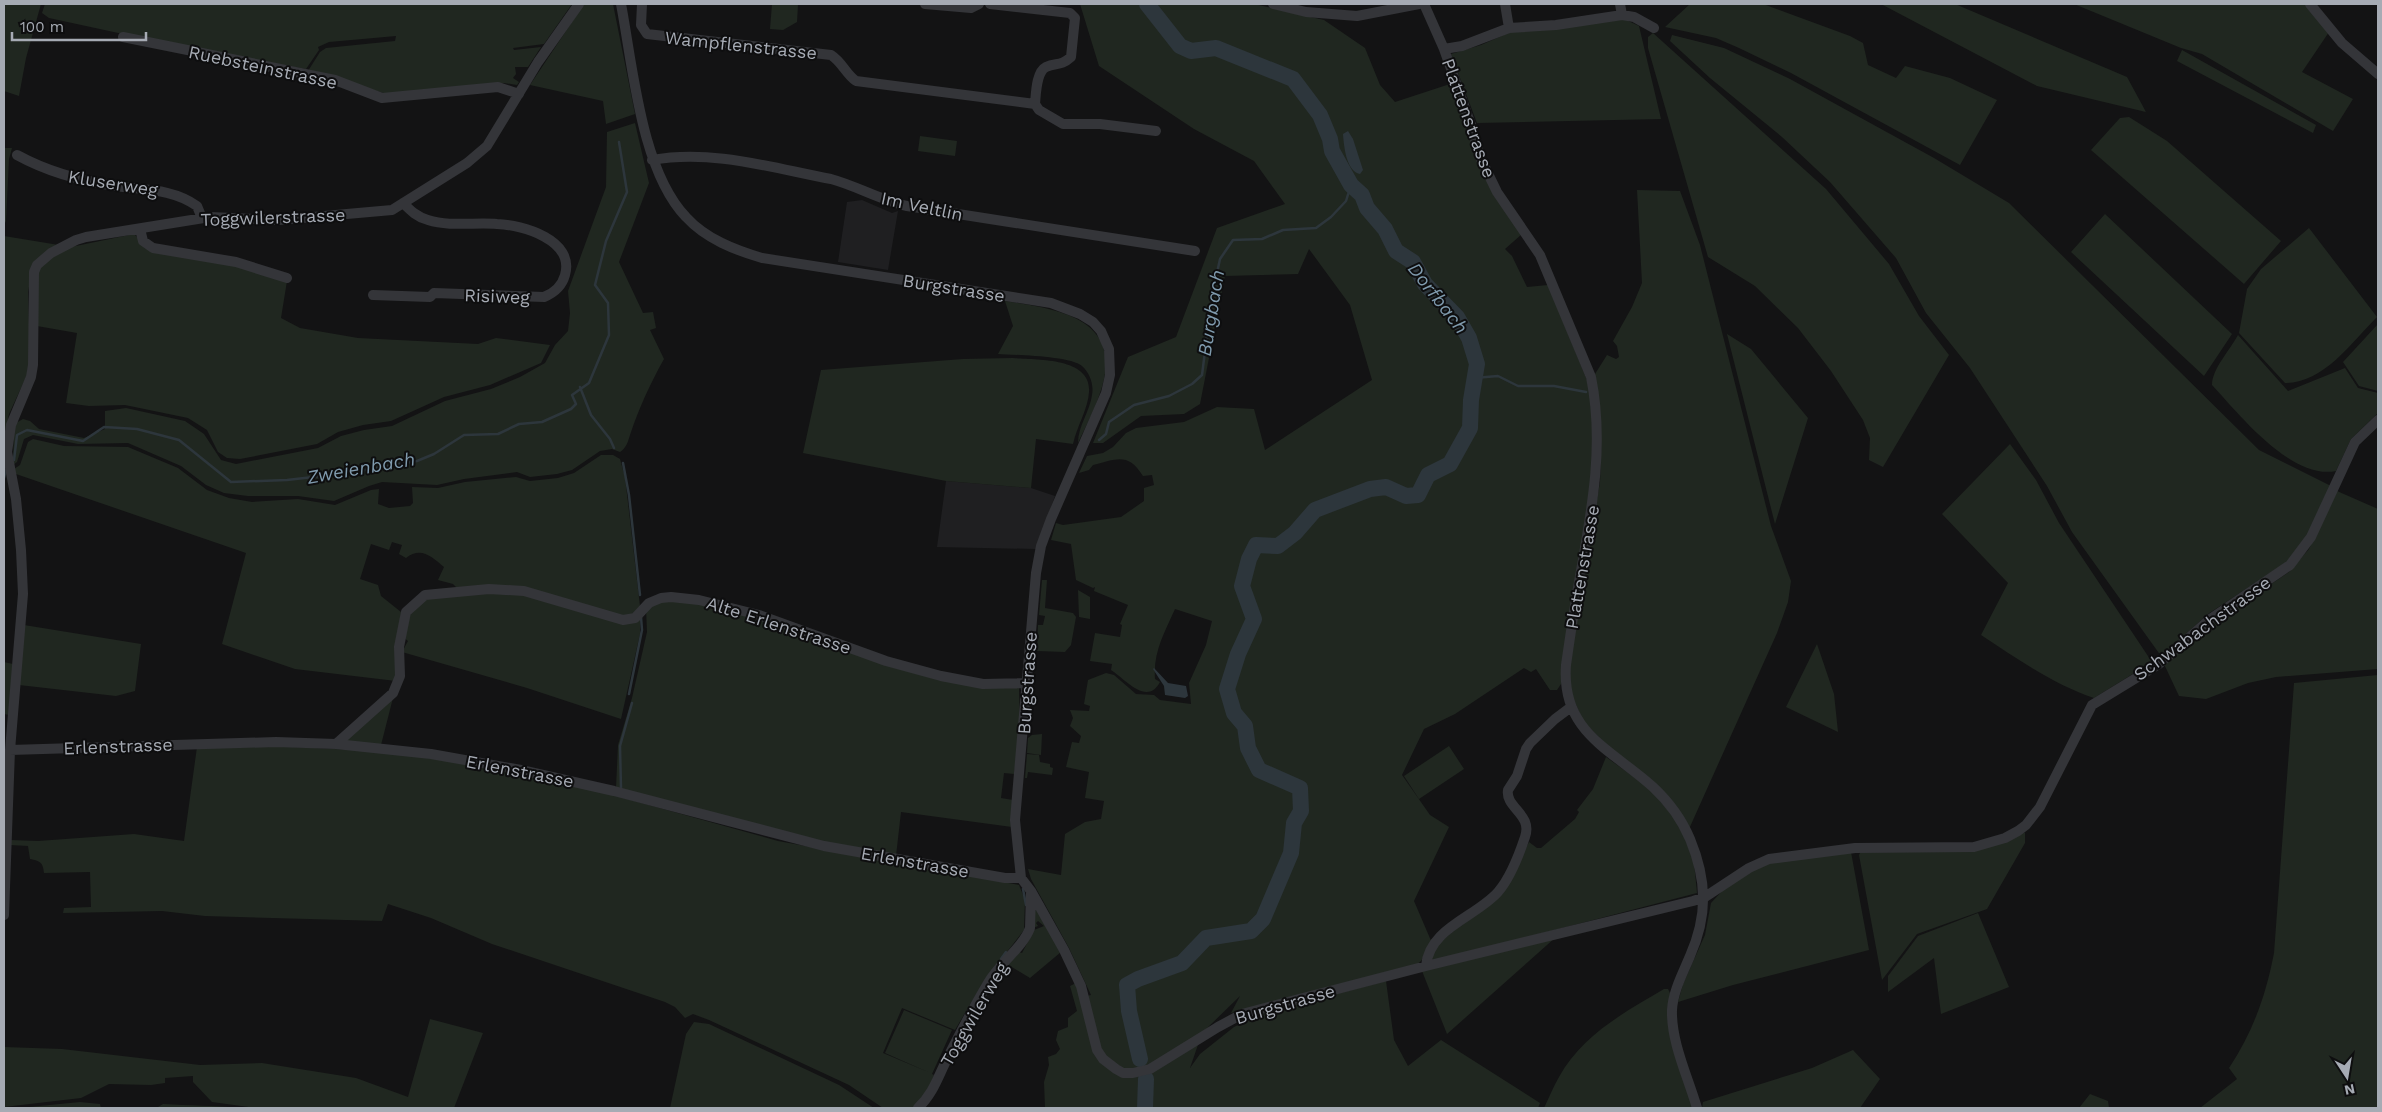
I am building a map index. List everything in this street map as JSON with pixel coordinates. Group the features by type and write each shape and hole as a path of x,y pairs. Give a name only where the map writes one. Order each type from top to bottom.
{"street":[{"name":"Toggwilerstrasse","path":"4,915 10,750 23,575 16,499 6,458 11,424 31,377 33,365 33,283 37,265 50,253 76,240 202,218 218,216 280,220 392,210 468,163 487,146 538,62 579,4"},
{"name":"Burgstrasse","path":"621,4 652,160 673,201 686,218 712,238 739,251 762,258 1050,303 1080,314 1093,322 1101,331 1109,349 1111,362 1108,384 1068,476 1041,546 1035,582 1015,820 1021,878 1031,891 1064,950 1081,986 1094,1041 1100,1056 1123,1073 1150,1069 1242,1014 1426,966 1705,898"},
{"name":"Wampflenstrasse","path":"642,4 641,25 648,34 831,55 838,60 849,76 856,81 1035,104"},
{"path":"925,4 971,8 979,4"},
{"path":"990,4 1070,13 1075,18 1071,57 1063,64 1047,66 1041,71 1035,104 1039,110 1063,124 1100,124 1156,131"},
{"path":"1273,4 1321,9 1357,16 1419,4"},
{"name":"Plattenstrasse","path":"1424,4 1444,50 1472,128 1480,157 1497,192 1540,255 1591,377 1597,425 1594,498 1566,665 1565,685 1571,707 1584,729 1599,745 1653,787 1668,802 1689,837 1702,874 1705,898 1702,921 1695,944 1678,984 1672,1008 1673,1027 1697,1108"},
{"path":"1505,4 1509,28"},
{"path":"1620,4 1622,15"},
{"path":"2310,4 2342,43 2378,74"},
{"path":"1444,50 1462,46 1509,28 1556,25 1622,15 1634,17 1654,28"},
{"name":"Ruebsteinstrasse","path":"123,38 335,80 382,98 498,87 519,94"},
{"name":"Kluserweg","path":"17,155 48,170 70,177 176,194 198,206 202,218"},
{"name":"Im Veltlin","path":"652,160 680,155 718,157 848,183 888,202 907,206 1195,250"},
{"name":"Risiweg","path":"374,295 430,297 434,293 544,297 556,290 565,278 565,260 560,249 552,241 535,233 497,224 430,221 414,214 403,203"},
{"name":"Toggwilerstrasse","path":"140,229 143,241 153,248 236,262 287,278"},
{"name":"Schwabachstrasse","path":"1705,898 1749,868 1769,859 1854,848 1974,847 2005,838 2026,825 2040,807 2092,705 2159,664 2209,620 2290,566 2310,537 2355,442 2378,420"},
{"name":"Alte Erlenstrasse","path":"336,744 382,704 397,685 400,670 400,636 406,612 425,595 458,591 524,590 623,620 635,618 650,604 661,598 671,597 699,600 759,615 886,661 941,676 984,684 1026,683"},
{"path":"1426,966 1428,954 1446,931 1498,892 1509,874 1527,829 1524,820 1509,800 1508,790 1517,776 1530,742 1571,707"},
{"name":"Erlenstrasse","path":"10,750 276,742 336,744 431,754 521,770 614,791 824,846 1005,878 1021,878"},
{"name":"Toggwilerweg","path":"918,1108 933,1090 946,1060 988,983 1004,960 1028,934 1030,928 1031,891"}],"shaded area":[{"path":"4,4 41,4 26,58 19,96 4,91"},
{"path":"45,4 572,4 544,44 513,48 514,50 541,47 528,67 515,67 516,74 513,78 519,82 517,85 504,83 387,94 308,71 320,52 326,48 395,41 396,36 329,42 318,47 319,50 306,69 183,47 49,18 42,13"},
{"path":"584,4 613,4 635,114 606,124 603,101 530,85"},
{"path":"772,4 798,5 797,22 783,30 770,29"},
{"path":"1080,4 1254,4 1324,20 1365,48 1380,85 1395,102 1453,83 1466,120 1522,234 1505,249 1512,256 1527,287 1548,285 1587,380 1593,418 1590,494 1564,646 1561,684 1557,690 1550,690 1536,669 1531,672 1524,668 1455,714 1424,729 1402,775 1430,815 1449,827 1414,901 1432,943 1421,961 1415,966 1231,1013 1240,996 1202,1033 1190,1068 1200,1054 1234,1027 1263,1013 1386,981 1394,1040 1408,1066 1441,1040 1540,1103 1538,1108 1045,1108 1044,1082 1049,1065 1048,1057 1056,1054 1060,1049 1056,1040 1058,1031 1068,1027 1068,1018 1077,1011 1070,986 1076,983 1082,997 1091,995 1069,948 1031,879 1028,869 1061,875 1065,834 1085,822 1101,819 1104,801 1085,798 1089,772 1066,767 1072,742 1079,743 1081,736 1070,726 1073,718 1070,710 1089,711 1090,706 1084,704 1088,680 1106,673 1114,675 1136,694 1154,695 1160,700 1191,704 1189,683 1206,645 1212,621 1175,609 1160,643 1156,660 1155,679 1160,682 1155,689 1149,692 1142,691 1129,684 1111,670 1112,664 1090,661 1095,633 1120,637 1122,625 1120,624 1128,605 1094,591 1095,587 1093,588 1076,580 1071,544 1051,540 1056,523 1063,525 1121,517 1144,501 1144,488 1154,485 1152,475 1143,476 1138,468 1127,460 1121,459 1093,465 1089,470 1079,473 1087,456 1103,453 1113,447 1126,433 1136,428 1184,422 1217,407 1254,409 1265,450 1372,380 1350,305 1309,249 1298,274 1225,276 1200,404 1184,414 1141,416 1103,443 1093,443 1128,357 1176,337 1217,228 1285,204 1254,161 1194,129 1099,66"},
{"path":"1690,4 1763,4 1850,36 1863,43 1868,65 1896,78 1905,66 1950,78 1997,100 1960,165 1791,73 1739,48 1716,38 1665,27"},
{"path":"1881,4 1955,4 2127,77 2146,112 2037,86"},
{"path":"2074,4 2306,4 2329,32 2302,72 2353,99 2333,131 2202,54 2181,48"},
{"path":"1624,19 1639,26 1661,119 1477,123 1451,54 1481,45 1513,31"},
{"path":"1653,33 1826,189 1889,264 1919,316 1949,355 1883,467 1869,460 1870,438 1863,420 1831,371 1798,328 1755,286 1708,257 1648,48 1648,37"},
{"path":"1672,35 1724,48 1790,79 1934,158 2009,203 2259,450 2331,486 2310,533 2288,561 2208,614 2161,656 2072,532 2047,486 1970,368 1926,313 1896,258 1830,182 1782,137 1710,78 1670,41"},
{"path":"2182,50 2316,125 2313,133 2177,61"},
{"path":"2129,117 2167,141 2281,241 2244,284 2091,150 2120,118"},
{"path":"635,123 649,183 619,262 643,313 653,312 656,328 650,330 664,359 645,396 626,445 620,452 612,449 600,451 572,470 557,474 530,477 517,472 464,479 437,485 382,482 334,501 298,496 248,496 224,493 206,485 181,466 128,443 78,444 33,435 24,439 17,462 13,465 14,424 23,419 30,421 39,429 84,438 105,429 105,411 126,408 185,421 204,434 221,460 236,464 318,448 341,436 392,426 445,401 491,389 520,377 545,363 555,345 568,331 570,313 568,291 606,187 607,132"},
{"path":"1348,131 1353,139 1363,170 1360,174 1355,172 1347,157 1343,134"},
{"path":"920,136 957,141 955,156 918,151"},
{"path":"4,148 12,148 9,159 6,221 4,225"},
{"path":"1637,190 1680,191 1700,245 1771,526 1791,581 1788,602 1777,633 1689,829 1583,721 1570,691 1569,667 1600,482 1601,455 1595,374 1607,355 1616,359 1619,357 1617,346 1613,341 1632,307 1642,283"},
{"path":"862,200 892,213 898,211 888,270 838,262 847,202"},
{"path":"2105,214 2232,334 2204,376 2071,252"},
{"path":"2309,228 2377,317 2336,360 2324,369 2299,381 2285,383 2239,333 2247,289 2261,269"},
{"path":"135,235 139,239 287,281 281,318 300,328 358,338 478,344 496,338 550,345 541,363 490,385 444,397 391,421 363,425 338,432 317,444 240,459 227,458 218,452 207,430 188,418 125,405 89,406 66,403 77,333 37,326 32,271 28,292 30,354 27,375 9,414 4,443 4,236 71,247"},
{"path":"1005,301 1041,307 1076,319 1090,328 1101,341 1106,358 1104,379 1096,403 1078,443 1092,395 1092,383 1089,376 1082,366 1066,360 998,354 1013,326"},
{"path":"2378,324 2378,391 2359,386 2343,362"},
{"path":"1727,334 1751,349 1808,418 1775,524"},
{"path":"2238,335 2288,391 2345,368 2358,388 2378,393 2378,413 2351,439 2336,471 2319,471 2301,465 2284,455 2251,427 2212,385 2218,366"},
{"path":"1013,358 1048,360 1072,366 1082,372 1088,381 1089,392 1085,411 1073,444 1036,439 1031,488 946,481 803,453 821,370 963,359"},
{"path":"33,439 64,446 128,447 178,468 207,490 229,498 252,502 298,499 335,505 371,490 379,489 378,504 389,508 410,506 413,503 412,487 438,488 465,482 516,477 530,481 558,478 574,473 601,455 613,455 620,459 625,477 640,606 633,616 622,618 536,592 457,588 453,584 438,580 444,567 426,554 417,553 406,558 399,554 402,545 392,542 389,550 371,544 360,579 378,585 381,596 401,612 396,681 295,669 222,644 246,553 16,474 14,469 20,465 28,442"},
{"path":"2010,444 2036,480 2059,523 2152,662 2094,698 2064,686 2022,662 1981,635 2008,583 1942,514"},
{"path":"946,481 1031,488 1055,496 1036,549 937,547"},
{"path":"2337,491 2378,509 2378,669 2276,677 2248,683 2206,699 2179,696 2164,664 2198,633 2289,572 2309,549"},
{"path":"1042,580 1047,580 1045,608 1073,613 1076,617 1071,645 1065,652 1037,651 1038,625 1043,625 1045,616 1039,615"},
{"path":"1078,590 1090,597 1090,619 1079,617"},
{"path":"524,592 622,621 640,617 640,634 621,719 527,688 402,652 408,641 402,636 407,618 419,604 433,596"},
{"path":"669,599 738,611 903,669 1019,688 1020,732 1014,774 1004,773 1001,798 1013,800 1012,827 901,812 896,856 823,842 616,788 618,745 632,698 647,632 646,608"},
{"path":"24,625 141,644 135,691 116,696 19,685"},
{"path":"1817,644 1834,694 1838,732 1786,707"},
{"path":"4,662 13,664 9,715 4,714"},
{"path":"1154,668 1168,683 1186,686 1188,696 1185,698 1165,695 1164,686"},
{"path":"2378,675 2378,1108 2200,1108 2237,1079 2229,1068 2245,1041 2258,1013 2271,969 2274,953 2294,683"},
{"path":"394,694 381,745 348,743 347,737"},
{"path":"1042,734 1041,755 1027,753 1028,738 1032,735"},
{"path":"271,746 380,751 521,772 613,795 778,841 1019,885 1025,900 1024,930 982,984 955,1030 902,1008 883,1053 928,1072 885,1053 904,1010 952,1030 932,1074 934,1075 930,1086 915,1108 883,1108 849,1085 709,1020 693,1014 685,1018 675,1007 665,1002 492,944 431,918 388,904 382,921 205,916 162,911 63,913 64,908 91,907 90,872 44,873 43,866 40,863 30,859 28,846 10,845 10,840 38,841 134,834 184,841 197,747"},
{"path":"1449,746 1464,769 1419,799 1404,776"},
{"path":"1027,754 1039,755 1040,762 1050,764 1050,767 1053,768 1052,775 1028,772 1027,778 1025,778"},
{"path":"1606,757 1652,790 1680,826 1694,862 1697,893 1435,961 1432,959 1434,947 1502,892 1529,842 1537,848 1541,848 1575,819 1579,812 1577,810 1593,789"},
{"path":"2023,832 2025,833 2025,843 1987,909 1917,934 1882,980 1859,855 1861,851 1970,851"},
{"path":"1851,852 1869,950 1733,985 1678,1002 1683,984 1705,935 1711,903 1723,890 1749,872 1771,862"},
{"path":"1034,906 1061,952 1030,978 1005,963 1019,952 1022,953 1034,930 1044,926 1038,921 1036,923 1038,926 1033,928"},
{"path":"1978,913 2009,987 1941,1014 1934,958 1888,992 1888,976 1918,936"},
{"path":"1556,937 1447,1034 1422,971"},
{"path":"1664,989 1668,989 1670,993 1669,1011 1693,1108 1544,1108 1559,1077 1569,1062 1592,1037 1620,1016"},
{"path":"430,1019 483,1033 454,1108 256,1108 212,1102 193,1082 193,1076 165,1078 165,1083 151,1085 109,1084 81,1098 4,1107 4,1047 62,1049 200,1065 262,1063 356,1078 408,1097"},
{"path":"694,1022 709,1024 839,1085 874,1108 670,1108 686,1034"},
{"path":"1853,1050 1880,1079 1860,1108 1702,1108 1703,1102 1812,1068"},
{"path":"2090,1094 2108,1101 2109,1108 2079,1108"},
{"path":"80,1102 100,1104 101,1108 19,1108"},
{"path":"163,1104 240,1108 125,1108 158,1107"}],"waterway":[{"name":"Dorfbach","path":"1140,1059 1129,1011 1127,985 1182,963 1206,938 1251,931 1263,919 1291,853 1294,823 1301,811 1300,788 1259,770 1248,748 1245,726 1234,713 1227,689 1238,654 1254,619 1242,586 1249,559 1256,545 1278,546 1295,533 1315,510 1370,489 1386,487 1406,496 1418,495 1428,475 1450,464 1470,428 1471,400 1477,364 1469,338 1457,317 1425,284 1413,262 1396,251 1385,229 1367,208 1362,195 1351,185 1332,151 1330,139 1320,115 1293,79 1216,48 1191,51 1180,46 1147,4"},
{"name":"Zweienbach","path":"14,460 17,435 27,430 83,441 104,427 137,429 179,440 231,482 287,480 348,473 417,461 434,454 464,435 498,434 519,424 542,422 571,409 576,404 572,395 589,383 609,335 608,303 595,285 606,241 627,192 619,142"},
{"name":"Burgbach","path":"1099,440 1106,434 1109,422 1134,405 1169,396 1192,384 1202,375 1212,296 1220,259 1233,240 1262,239 1283,230 1316,228 1331,217 1346,201 1351,185"},
{"path":"1474,378 1498,376 1518,386 1554,386 1586,392"},
{"path":"580,387 591,415 610,439 614,448"},
{"path":"623,463 629,495 640,595"},
{"name":"Zweienbach","path":"4,478 6,470"},
{"path":"629,694 642,630 641,617"},
{"path":"621,788 620,746 632,703"},
{"name":"Burgbach","path":"1023,889 1026,905"},
{"name":"Burgbach","path":"1001,959 1006,952"},
{"name":"Dorfbach","path":"1145,1108 1146,1079"}]}
